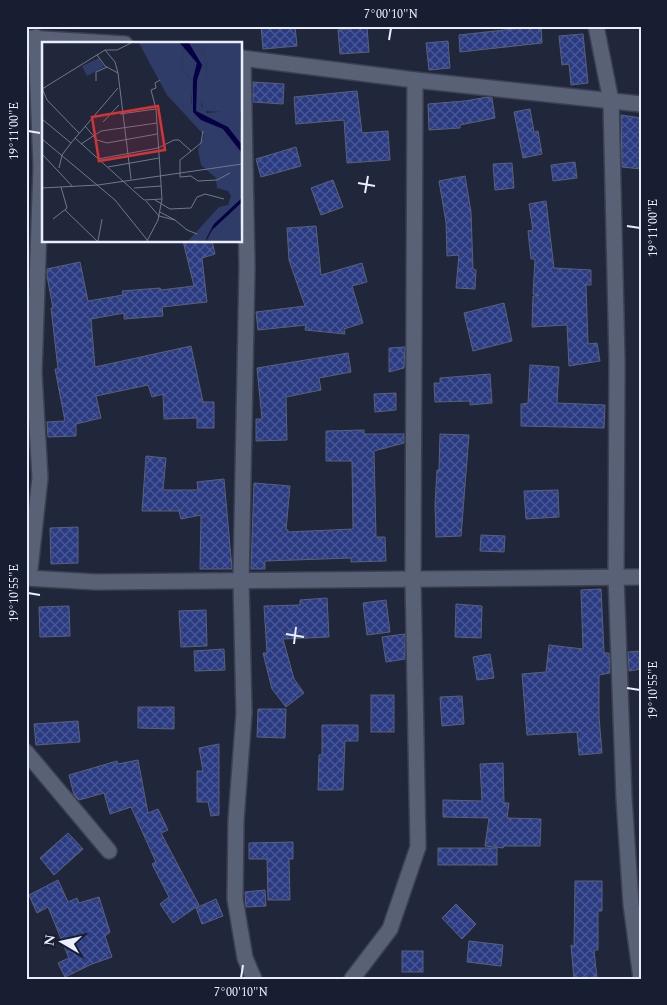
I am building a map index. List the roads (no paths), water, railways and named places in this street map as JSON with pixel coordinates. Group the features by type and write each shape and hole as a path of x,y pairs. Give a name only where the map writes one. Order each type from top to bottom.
{"street":[{"path":"596,26 611,101 617,361 616,577 624,798 631,904 641,978"},
{"path":"94,42 31,38 42,167 34,373 40,478 28,578 96,582 641,577"},
{"path":"254,979 245,958 235,900 236,820 244,713 241,581 248,267 242,59 641,104"},
{"path":"352,979 390,929 418,847 413,579 415,80"},
{"path":"26,752 109,851"}]}
